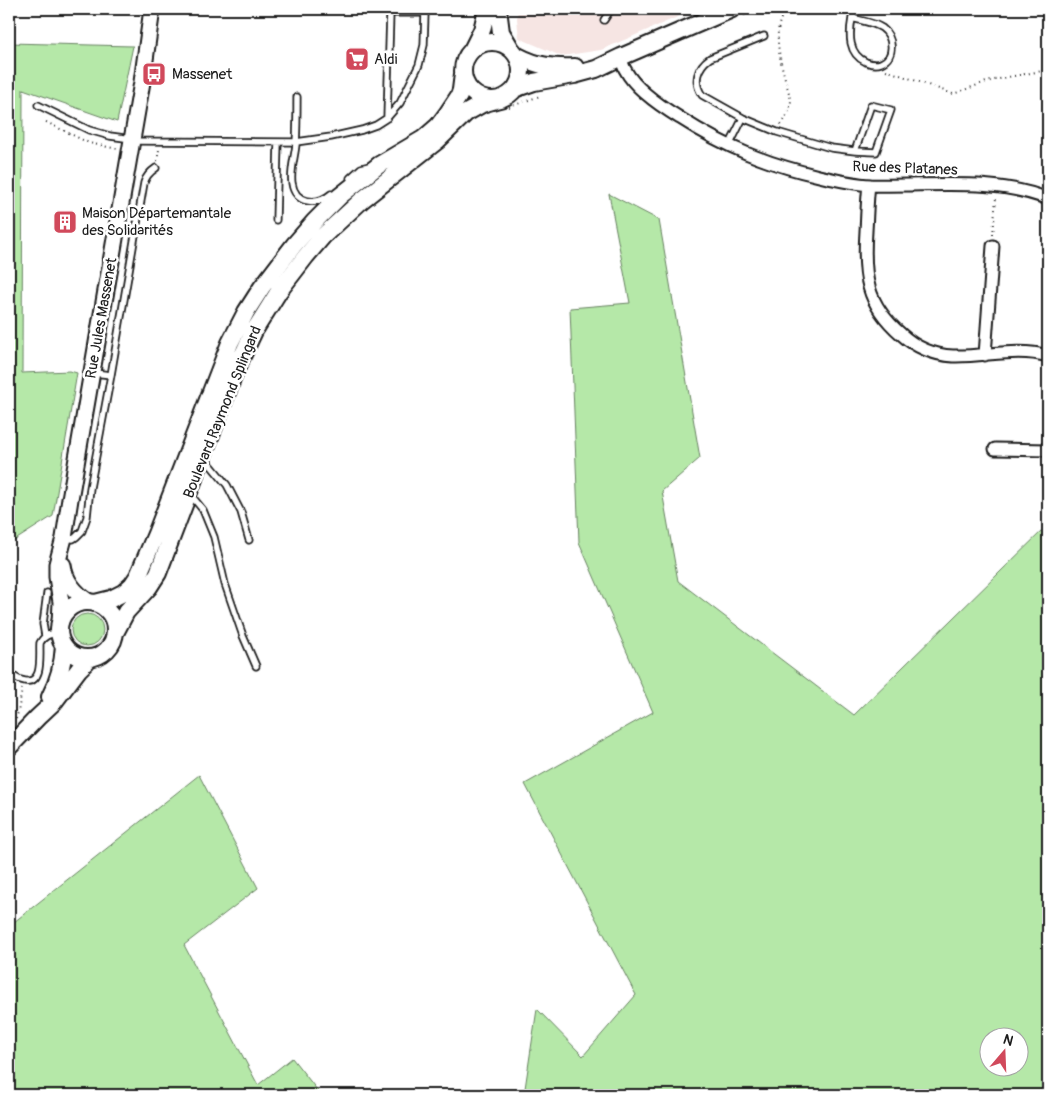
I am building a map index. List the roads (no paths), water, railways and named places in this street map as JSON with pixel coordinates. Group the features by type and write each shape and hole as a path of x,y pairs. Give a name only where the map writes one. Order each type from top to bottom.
{"main road":[{"path":"472,50 482,30 487,9"},
{"path":"498,9 501,32 521,64 522,73 517,88"},
{"path":"621,57 587,65 547,66 534,64 501,43 492,42 479,44 472,50 464,62 463,74 466,84 474,94 483,99 496,100 506,97 517,88 534,82 590,71 732,9"},
{"name":"Boulevard Raymond Splingard","path":"116,631 126,612 149,587 156,576 189,492 196,453 230,343 258,294 304,233 340,196 348,185 423,139 441,121 459,96 463,74"},
{"name":"Boulevard Raymond Splingard","path":"92,603 120,595 130,588 136,580 156,534 254,331 279,291 312,248 362,200 438,141 466,113 482,104 496,100"},
{"path":"38,717 58,680 62,665 57,634 64,615 69,608 77,604 92,603 103,607 114,620 116,631 114,640 108,650 90,658 75,656 57,634"},
{"path":"9,747 54,702 79,669 90,658"}],"street":[{"name":"Rue Jules Massenet","path":"57,634 61,602 57,564 64,538 92,372 127,143 147,48 152,9"},
{"name":"Rue des Platanes","path":"621,57 624,67 630,76 655,100 688,123 729,146 763,160 795,170 869,185 997,187 1023,191 1048,199"},
{"path":"869,185 865,268 869,288 879,310 888,323 911,342 925,350 951,356 1008,352 1024,352 1048,356"},
{"path":"985,355 992,246"},
{"path":"995,449 1048,450"},
{"name":"Rue Jules Massenet","path":"64,538 63,562 65,575 73,589 92,603"}],"lane":[{"path":"604,20 612,9"},
{"path":"852,18 880,27 890,38 892,46 890,54 882,63 873,64 860,59 850,44 852,18 856,9"},
{"path":"38,105 89,130 127,143 296,142 370,128 387,118 404,97 421,59 425,39 425,13 390,13 387,118"},
{"path":"764,36 710,58 702,65 697,74 697,86 702,95 743,118 777,132 831,148 855,151 876,152 891,110 871,105 855,151"},
{"path":"297,97 296,142 291,182 294,190 298,196 313,202 319,202 333,192"},
{"path":"729,146 743,118"},
{"path":"276,220 278,142"},
{"path":"64,538 76,538 86,522 90,488 144,183 146,177 156,168"},
{"path":"348,185 362,200"},
{"path":"92,372 111,375"},
{"path":"196,453 227,485 241,512 249,540"},
{"path":"189,492 203,510 214,537 225,584 243,636 256,666"},
{"path":"10,676 23,681 32,681 37,675 40,666 40,643 57,634 43,624 47,593"}],"place":[{"name":"Aldi","path":"357,59"},
{"name":"Massenet","path":"154,74"},
{"name":"Maison Départemantale des Solidarités","path":"65,222"}]}
